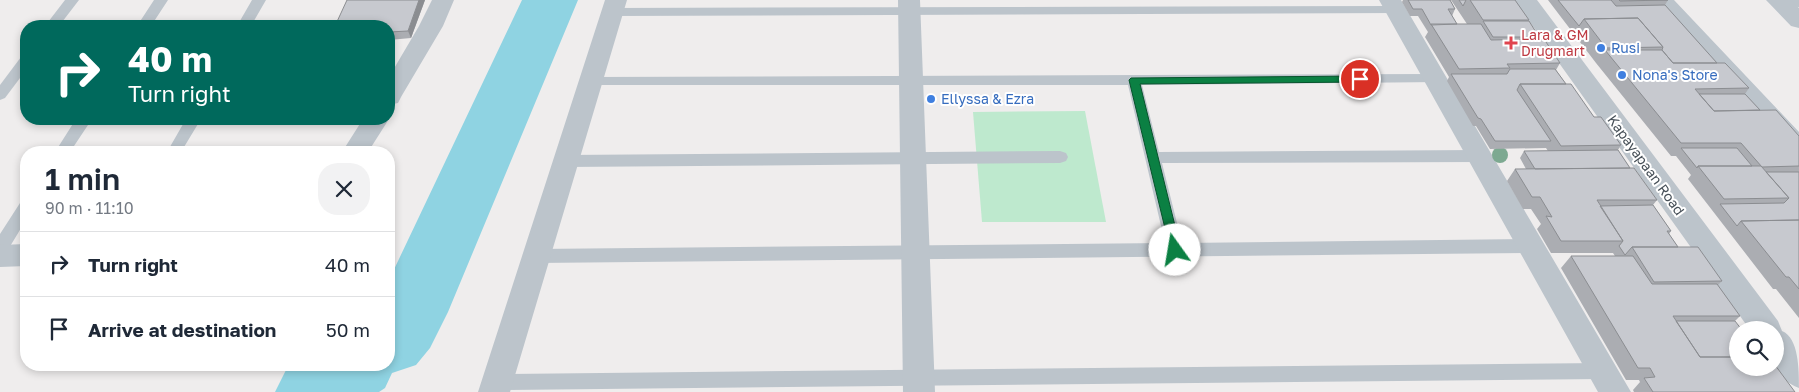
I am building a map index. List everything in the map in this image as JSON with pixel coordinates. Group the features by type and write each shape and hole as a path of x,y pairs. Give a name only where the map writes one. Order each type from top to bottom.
{"street":[{"path":"395,87 431,26 443,0"},
{"name":"Kapayapaan Road","path":"1525,0 1760,321"},
{"path":"1662,0 1799,148"},
{"path":"1786,2 1799,21"},
{"path":"1392,5 1609,382"},
{"path":"495,387 614,6"},
{"path":"909,6 918,385"},
{"path":"359,146 372,125"},
{"path":"0,256 20,255"},
{"path":"1784,353 1799,374"}],"lane":[{"path":"57,20 72,0"},
{"path":"148,20 161,0"},
{"path":"247,20 259,0"},
{"path":"614,6 1392,5"},
{"path":"0,95 20,68"},
{"path":"590,82 1435,79"},
{"path":"1134,80 1175,250"},
{"path":"66,146 80,125"},
{"path":"177,146 189,125"},
{"path":"1153,158 1479,156"},
{"path":"565,161 1060,157"},
{"path":"0,248 20,217"},
{"path":"536,256 1531,246"},
{"path":"495,387 1609,382"}],"green space":[{"path":"1085,111 1106,222 982,222 973,112"}],"building":[{"path":"347,0 419,0 408,31 395,32 395,20 338,20"},
{"path":"1408,0 1450,0 1455,9 1448,9 1457,24 1431,25 1422,9 1413,9"},
{"path":"1459,0 1466,0 1463,6"},
{"path":"1470,0 1515,0 1529,20 1483,20"},
{"path":"1558,0 1611,0 1616,6 1665,5 1717,63 1673,63 1662,50 1663,47 1638,18 1584,19 1579,26"},
{"path":"1619,0 1668,0 1620,1"},
{"path":"1638,18 1663,47 1606,48 1584,19"},
{"path":"1483,21 1529,21 1539,37 1493,37"},
{"path":"1431,24 1481,24 1491,40 1544,39 1560,63 1507,64 1510,68 1459,69"},
{"path":"1605,50 1662,50 1673,63 1725,63 1749,88 1695,89 1714,111 1776,110 1799,136 1799,166 1762,167 1741,143 1681,143"},
{"path":"1510,69 1555,69 1566,84 1520,84 1517,90 1551,141 1495,141 1481,119 1478,118 1451,74 1507,74"},
{"path":"1520,84 1571,84 1594,117 1601,117 1621,145 1561,146"},
{"path":"1699,94 1745,94 1760,110 1714,111"},
{"path":"1681,148 1737,148 1752,166 1698,166 1697,168"},
{"path":"1618,150 1630,168 1535,169 1524,151"},
{"path":"1698,166 1761,166 1789,198 1724,199"},
{"path":"1634,168 1657,200 1597,200 1623,241 1561,241 1546,216 1552,217 1540,197 1532,197 1515,169"},
{"path":"1766,172 1799,172 1799,220 1741,221 1737,226 1720,204 1784,203 1789,198"},
{"path":"1653,205 1671,231 1667,231 1678,247 1632,247 1625,255 1619,246 1623,241 1600,206"},
{"path":"1799,220 1799,289 1789,277 1786,277 1741,221"},
{"path":"1632,247 1698,247 1722,281 1654,282"},
{"path":"1571,256 1633,256 1652,284 1717,284 1740,316 1673,316 1700,357 1729,357 1729,376 1783,376 1795,392 1653,392 1644,378 1655,377 1650,368 1638,368"},
{"path":"1676,321 1729,321 1729,357 1700,357"}],"waterway":[{"path":"395,335 411,312 550,0"},
{"path":"315,392 348,371"}],"place":[{"name":"Lara & GM Drugmart","path":"1511,43"},
{"name":"Rusi","path":"1601,48"},
{"name":"Nona's Store","path":"1622,75"},
{"name":"Ellyssa & Ezra","path":"931,99"}],"route":[{"path":"1175,250 1134,80 1360,79"}]}
